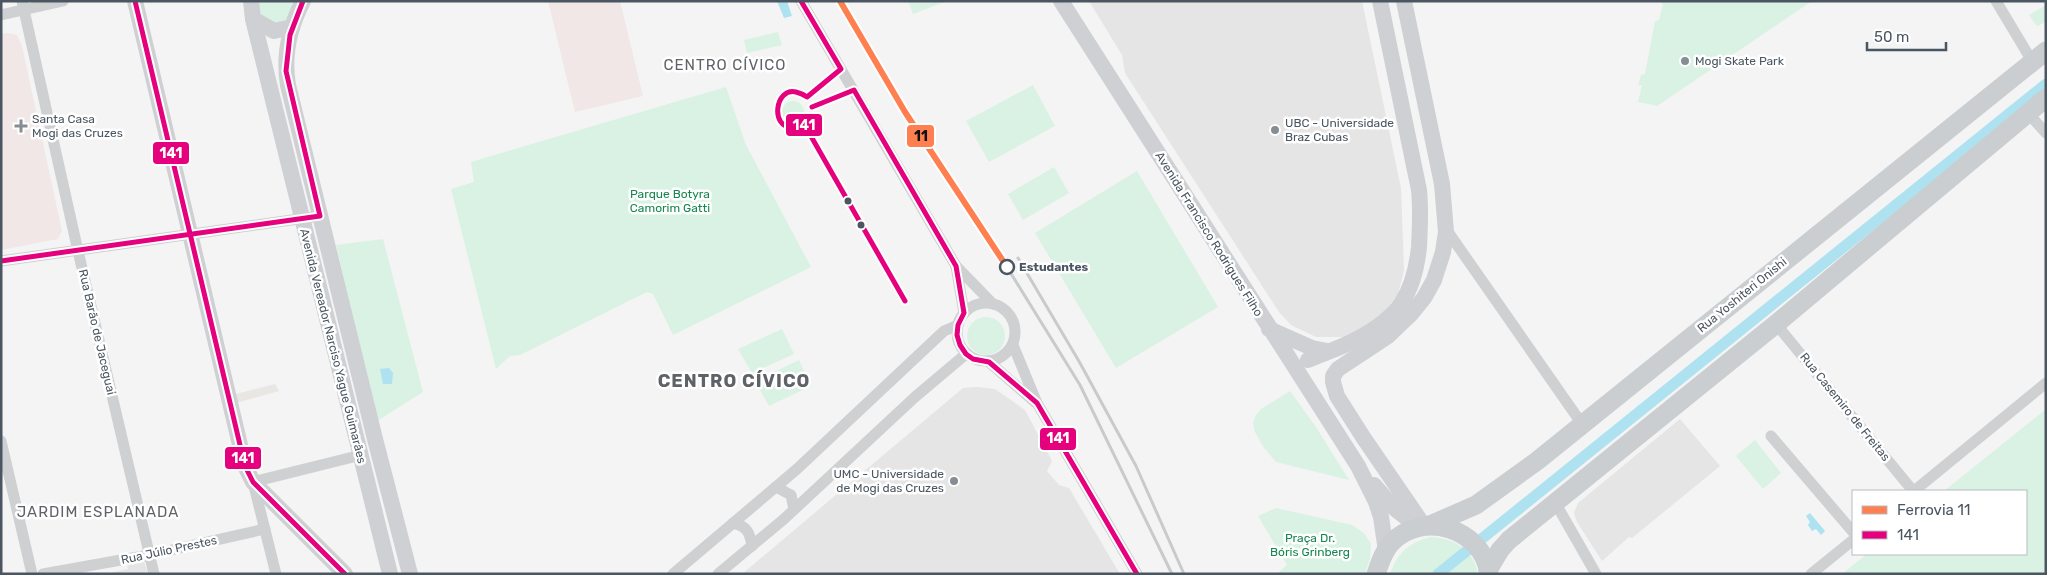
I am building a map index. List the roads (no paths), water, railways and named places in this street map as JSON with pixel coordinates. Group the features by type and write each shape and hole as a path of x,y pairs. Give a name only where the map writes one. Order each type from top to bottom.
{"main road":[{"path":"135,1 245,466 253,482 345,574"},
{"name":"Avenida Vereador Narciso Yague Guimarães","path":"251,1 253,19 301,218 390,574"},
{"name":"Avenida Vereador Narciso Yague Guimarães","path":"303,1 292,27 286,54 286,71 320,216 410,574"},
{"name":"Avenida Francisco Rodrigues Filho","path":"1061,1 1269,329 1301,364 1376,502 1381,517 1379,565"},
{"path":"1301,364 1327,351 1354,341 1387,319 1405,300 1417,268 1419,193 1380,1"},
{"path":"1404,1 1443,190 1446,229 1443,252 1434,280 1424,298 1411,314 1388,336 1346,362 1334,376 1333,382 1337,396 1424,526"},
{"path":"253,19 274,31 292,27"},
{"name":"Rua Yoshiteri Onishi","path":"1424,526 1476,505 1582,424 2039,56"},
{"path":"1489,572 1500,550 1509,540 1556,504 1776,324 2046,98"},
{"path":"1419,193 1431,188 1443,190"},
{"path":"1269,329 1312,348 1327,351"},
{"path":"1301,364 1325,365 1334,376"},
{"name":"Avenida Francisco Rodrigues Filho","path":"1358,466 1394,508 1424,526"},
{"name":"Avenida Francisco Rodrigues Filho","path":"1379,565 1391,543 1404,533 1424,526 1446,527 1461,533 1475,544 1483,555 1489,572"}],"street":[{"path":"1,15 23,6 63,1"},
{"path":"801,1 956,266 993,304"},
{"path":"1996,1 2039,56"},
{"name":"Rua Barão de Jaceguai","path":"23,6 154,574"},
{"path":"2028,113 2046,133"},
{"path":"1,261 320,216"},
{"path":"1446,229 1582,424"},
{"path":"956,266 964,313"},
{"path":"982,303 993,304 1002,308 1010,315 1016,334 1013,344 1003,356 989,362 980,362 966,354 960,345 957,335 958,325 964,313 972,306 982,303"},
{"name":"Rua Casemiro de Freitas","path":"1776,324 1913,490"},
{"path":"673,574 776,487 929,344 944,331 958,325"},
{"path":"1013,344 1036,403 1137,574"},
{"path":"718,574 794,509 915,397 966,354"},
{"path":"989,362 1036,403"},
{"path":"1915,490 2046,383"},
{"path":"1771,436 1852,531"},
{"path":"1,441 32,574"},
{"path":"276,574 253,482 360,455"},
{"path":"776,487 791,496 794,509"},
{"path":"1556,504 1596,574"},
{"path":"733,523 745,527 749,533 752,546"},
{"name":"Rua Júlio Prestes","path":"43,574 149,555 265,529"},
{"path":"1811,574 1852,541"}],"water":[{"path":"777,1 787,1 792,16 784,18"},
{"path":"389,368 393,373 392,384 383,384 380,369"},
{"path":"1810,513 1825,531 1821,535 1816,529 1812,531 1808,525 1810,522 1806,516"}],"waterway":[{"path":"1438,574 2046,84"}],"railway":[{"path":"1018,258 1080,363 1136,466 1184,574"},
{"path":"1007,267 1080,385 1172,574"}],"rail line":[{"name":"11","path":"840,1 905,112 1007,267"}],"place":[{"name":"Mogi Skate Park","path":"1685,61"},
{"name":"Santa Casa Mogi das Cruzes","path":"21,126"},
{"name":"UBC - Universidade Braz Cubas","path":"1275,130"},
{"name":"Estudantes","path":"1007,267"},
{"name":"UMC - Universidade de Mogi das Cruzes","path":"954,481"}],"district":[{"name":"CENTRO CÍVICO","path":"725,65"},
{"name":"CENTRO CÍVICO","path":"734,381"},
{"name":"JARDIM ESPLANADA","path":"98,512"}],"park label":[{"name":"Parque Botyra Camorim Gatti","path":"670,201"},
{"name":"Praça Dr. Bóris Grinberg","path":"1310,545"}]}
